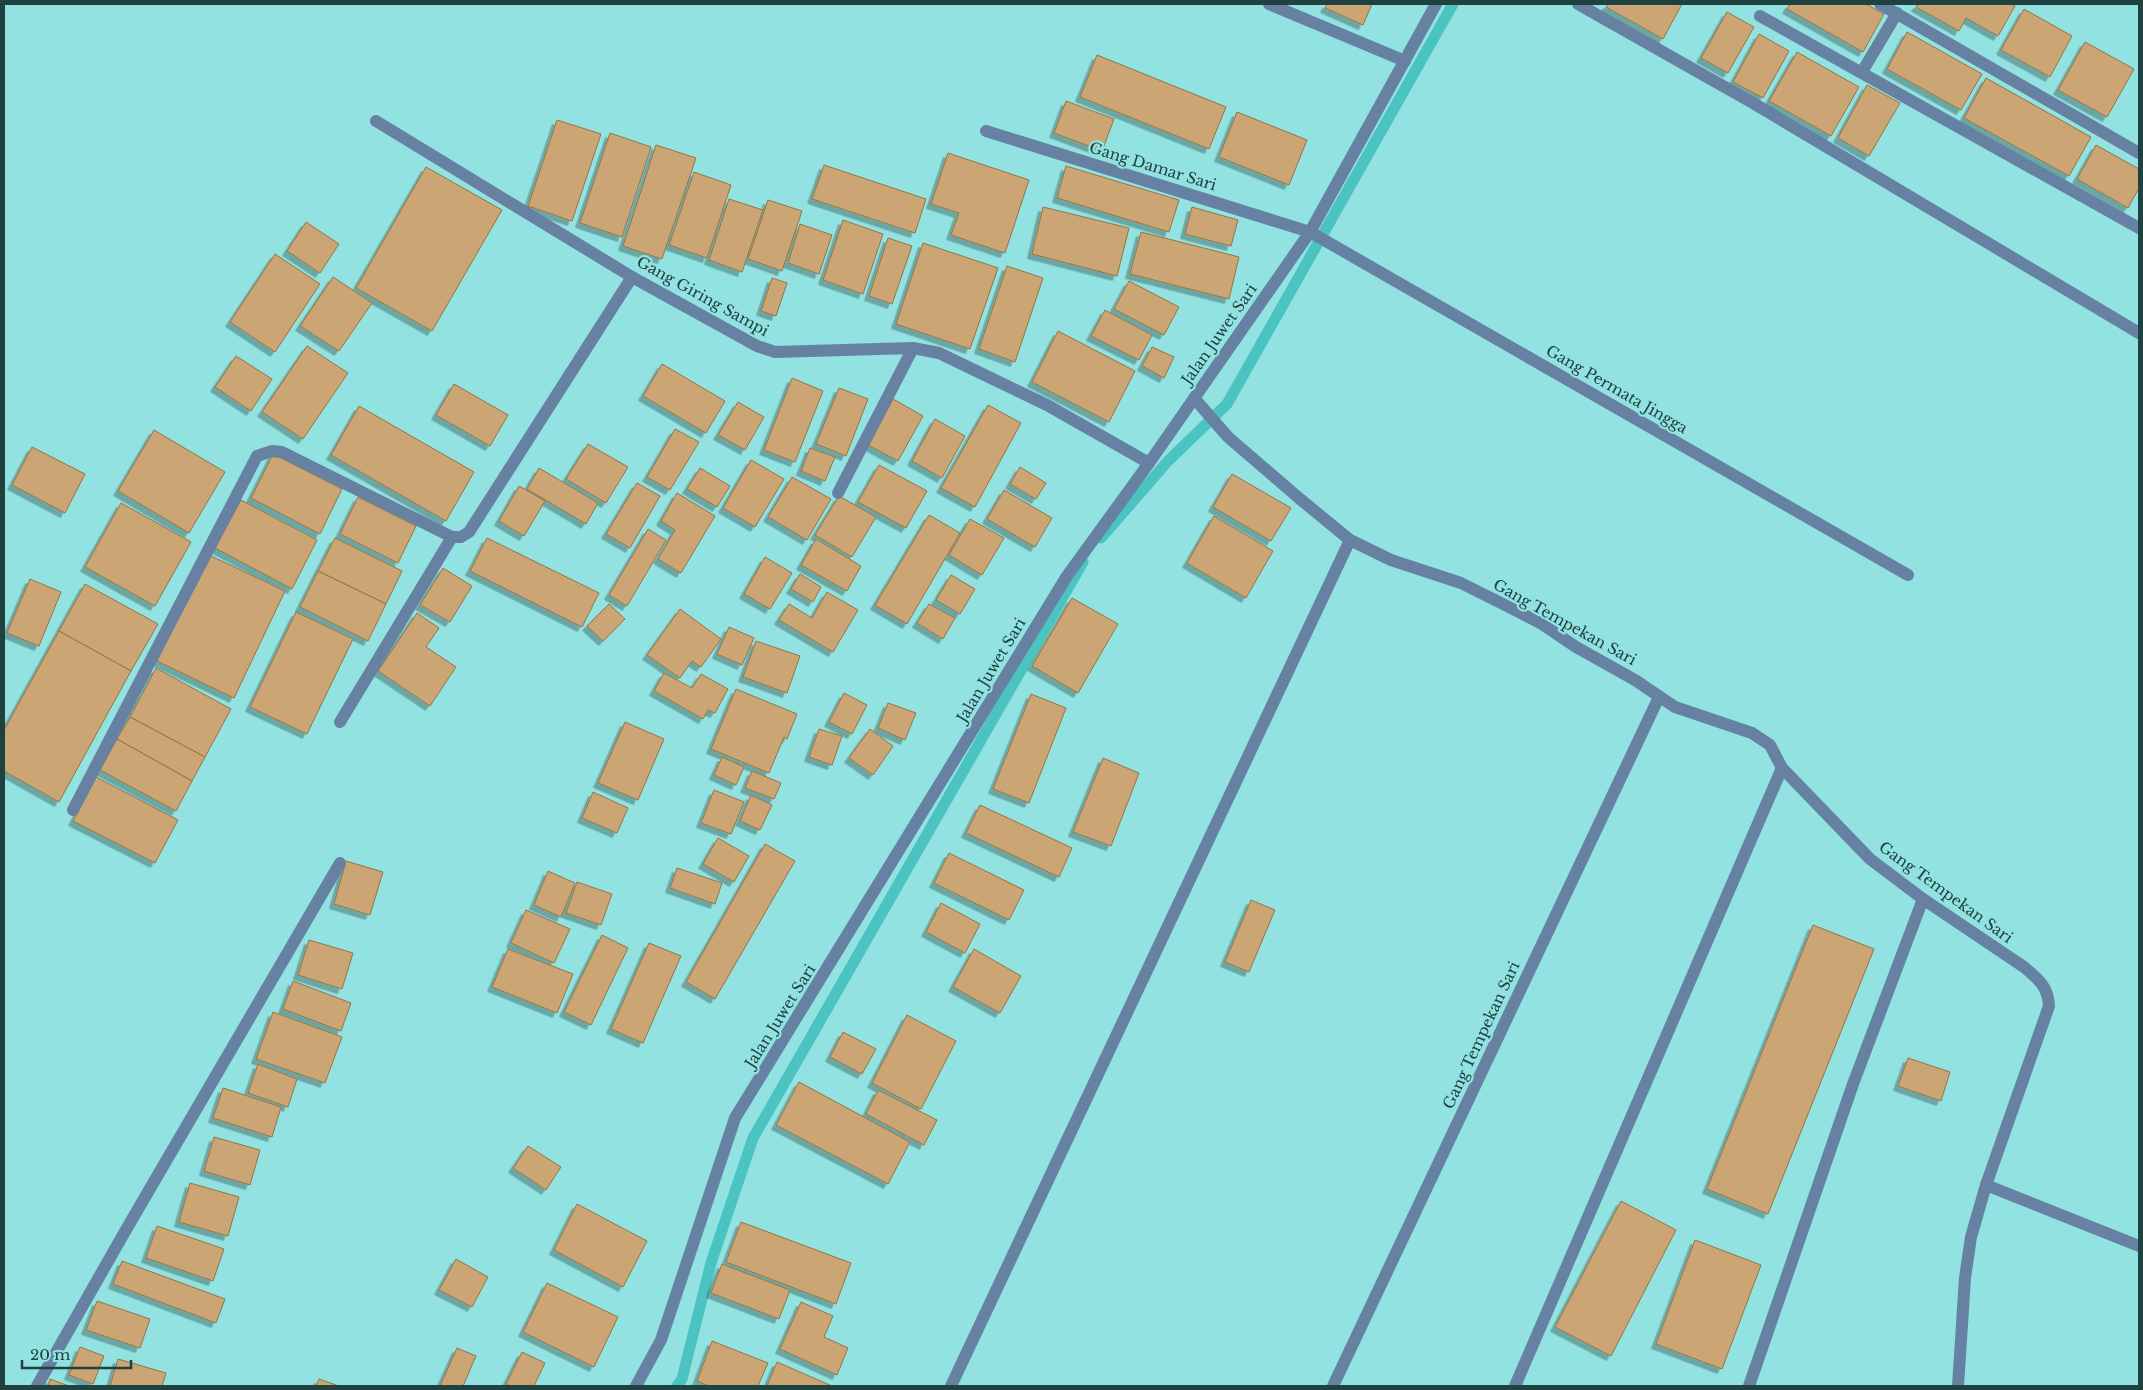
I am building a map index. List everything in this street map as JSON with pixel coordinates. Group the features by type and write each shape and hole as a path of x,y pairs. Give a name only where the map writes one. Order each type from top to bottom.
{"street":[{"path":"1269,4 1405,61"},
{"name":"Jalan Juwet Sari","path":"636,1386 661,1340 735,1118 1067,576 1313,233 1436,4"},
{"path":"1578,4 1753,103 2139,333"},
{"path":"1880,4 2139,153"},
{"path":"1862,72 1897,13"},
{"path":"1760,16 2139,228"},
{"name":"Gang Giring Sampi","path":"376,120 632,277 756,346 775,352 913,348 938,354 1046,405 1149,464"},
{"name":"Gang Damar Sari","path":"986,132 1313,233"},
{"name":"Gang Permata Jingga","path":"1313,233 1908,575"},
{"path":"73,810 257,456 272,451 282,452 452,537 461,537 469,532 632,277"},
{"path":"838,494 913,348"},
{"name":"Gang Tempekan Sari","path":"1194,398 1228,437 1300,500 1350,540 1391,560 1461,583 1542,624 1576,647 1635,680 1675,707 1752,733 1770,745 1782,768 1870,859 1923,899 2024,967 2038,979 2049,994 2049,1006 1986,1185"},
{"path":"340,722 452,537"},
{"path":"952,1386 1350,540"},
{"name":"Gang Tempekan Sari","path":"1332,1386 1659,697"},
{"path":"1515,1386 1782,768"},
{"path":"37,1386 126,1228 340,863"},
{"path":"1749,1386 1853,1084 1923,899"},
{"path":"1958,1386 1965,1278 1971,1237 1986,1185 2139,1246"}],"building":[{"path":"1327,4 1372,4 1363,25 1325,8"},
{"path":"1608,4 1682,4 1663,39 1606,7"},
{"path":"1790,4 1866,4 1884,14 1863,52 1787,9"},
{"path":"1918,4 2011,4 2015,6 1998,36 1966,18 1959,31 1916,7"},
{"path":"2024,9 2072,36 2050,77 2001,50"},
{"path":"1727,12 1754,27 1728,73 1701,58"},
{"path":"1907,32 1982,74 1961,110 1887,69"},
{"path":"1759,34 1789,51 1763,98 1733,82"},
{"path":"2085,42 2134,69 2107,117 2058,90"},
{"path":"1797,52 1859,87 1831,136 1769,101"},
{"path":"1097,55 1226,107 1209,149 1080,97"},
{"path":"1986,78 2091,137 2069,176 1964,118"},
{"path":"1867,85 1900,103 1869,156 1838,138"},
{"path":"1066,101 1114,119 1102,151 1054,133"},
{"path":"1237,112 1307,140 1289,185 1219,157"},
{"path":"557,120 601,134 572,221 528,206"},
{"path":"610,133 651,147 622,237 580,223"},
{"path":"656,145 696,158 662,259 623,246"},
{"path":"2096,145 2139,169 2139,188 2128,208 2077,179"},
{"path":"948,153 1029,180 1005,253 951,235 959,213 931,204"},
{"path":"824,165 926,199 915,233 812,199"},
{"path":"1066,166 1179,200 1169,232 1057,198"},
{"path":"426,167 502,210 432,331 356,288"},
{"path":"694,172 731,185 707,258 669,245"},
{"path":"729,199 763,210 742,272 709,260"},
{"path":"768,200 802,211 782,271 748,259"},
{"path":"1043,207 1129,228 1117,276 1032,254"},
{"path":"1192,207 1238,220 1231,246 1185,234"},
{"path":"843,220 883,234 863,294 823,280"},
{"path":"306,222 339,244 320,273 287,251"},
{"path":"800,224 832,235 819,274 788,263"},
{"path":"1141,232 1239,257 1229,299 1130,274"},
{"path":"888,238 912,246 892,304 869,296"},
{"path":"923,243 998,268 970,349 896,324"},
{"path":"275,254 320,284 275,352 230,322"},
{"path":"1007,266 1043,278 1015,362 979,349"},
{"path":"333,277 372,303 339,351 300,326"},
{"path":"772,278 787,283 776,316 761,311"},
{"path":"1129,281 1179,307 1164,335 1114,309"},
{"path":"1105,310 1152,335 1139,360 1091,336"},
{"path":"1058,331 1135,371 1109,422 1032,382"},
{"path":"307,346 348,373 303,439 262,412"},
{"path":"1152,347 1174,357 1164,378 1142,366"},
{"path":"236,356 272,379 251,411 215,387"},
{"path":"662,364 725,401 706,433 643,396"},
{"path":"792,378 823,391 795,462 764,450"},
{"path":"454,384 508,415 490,446 436,415"},
{"path":"839,388 868,399 846,456 816,444"},
{"path":"893,399 923,416 898,461 868,445"},
{"path":"738,402 764,417 745,450 718,435"},
{"path":"988,405 1021,423 975,507 941,488"},
{"path":"359,406 474,472 446,521 331,455"},
{"path":"935,419 965,436 942,478 912,461"},
{"path":"675,429 699,442 670,490 647,477"},
{"path":"154,430 225,472 189,533 118,491"},
{"path":"588,444 628,467 606,503 566,479"},
{"path":"32,447 85,474 65,513 12,485"},
{"path":"810,448 835,457 825,481 801,471"},
{"path":"273,454 342,489 320,534 251,498"},
{"path":"751,460 784,479 755,527 723,508"},
{"path":"879,465 927,491 906,528 858,502"},
{"path":"1020,467 1046,483 1036,499 1010,484"},
{"path":"539,468 598,503 586,524 527,489"},
{"path":"700,468 730,486 717,507 687,489"},
{"path":"1232,474 1291,508 1271,541 1213,507"},
{"path":"792,477 831,499 807,540 768,517"},
{"path":"637,483 660,496 630,548 606,534"},
{"path":"519,486 545,501 524,536 499,521"},
{"path":"1004,490 1052,518 1035,547 987,519"},
{"path":"677,493 715,516 681,573 658,559 675,530 661,521"},
{"path":"839,496 876,517 852,557 815,535"},
{"path":"358,497 416,526 398,563 340,534"},
{"path":"241,500 317,540 292,589 215,548"},
{"path":"121,503 191,542 155,606 85,567"},
{"path":"929,515 960,533 907,624 875,605"},
{"path":"1214,516 1273,551 1246,598 1187,563"},
{"path":"970,519 1004,538 982,575 949,555"},
{"path":"648,529 666,540 627,606 609,595"},
{"path":"335,538 402,571 386,604 318,571"},
{"path":"487,538 599,593 582,627 470,571"},
{"path":"816,539 861,566 847,591 801,565"},
{"path":"209,555 285,591 234,698 157,661"},
{"path":"765,557 792,573 770,609 744,594"},
{"path":"443,568 472,586 450,622 420,605"},
{"path":"318,571 386,604 368,641 300,607"},
{"path":"800,574 821,587 813,602 791,589"},
{"path":"951,575 975,589 960,614 936,600"},
{"path":"30,579 61,592 39,646 7,633"},
{"path":"85,584 158,624 131,671 59,631"},
{"path":"827,592 858,610 833,652 779,620 789,604 812,618"},
{"path":"1072,598 1118,624 1078,693 1032,666"},
{"path":"609,604 625,619 603,641 587,626"},
{"path":"929,604 955,618 943,639 917,623"},
{"path":"680,609 721,639 701,667 692,661 680,678 647,655"},
{"path":"296,612 353,639 307,734 250,707"},
{"path":"417,613 439,628 426,647 456,667 430,706 378,671"},
{"path":"729,627 754,638 742,665 717,654"},
{"path":"59,631 131,671 59,802 4,771 4,730"},
{"path":"756,641 800,656 787,693 743,677"},
{"path":"156,668 231,709 205,757 130,717"},
{"path":"664,673 692,688 701,674 728,689 715,713 708,710 703,719 654,691"},
{"path":"736,689 797,714 787,739 784,737 769,773 711,749"},
{"path":"844,693 867,705 852,734 829,722"},
{"path":"1031,694 1066,708 1029,803 993,789"},
{"path":"888,703 916,713 905,740 878,728"},
{"path":"130,717 205,757 192,781 117,739"},
{"path":"625,722 664,739 638,800 598,783"},
{"path":"819,729 842,736 832,765 809,757"},
{"path":"870,729 893,746 873,775 849,758"},
{"path":"117,739 192,781 176,811 100,770"},
{"path":"722,757 744,767 736,785 714,775"},
{"path":"1103,758 1139,773 1111,846 1073,832"},
{"path":"752,771 781,783 774,799 745,788"},
{"path":"96,777 178,820 155,863 73,821"},
{"path":"714,790 744,802 731,834 701,823"},
{"path":"593,792 628,808 617,833 582,818"},
{"path":"751,795 772,805 760,830 740,821"},
{"path":"980,805 1072,848 1059,877 966,833"},
{"path":"718,838 749,856 734,882 703,864"},
{"path":"765,844 795,861 715,999 686,982"},
{"path":"949,853 1024,890 1009,920 934,883"},
{"path":"346,861 383,872 370,915 334,904"},
{"path":"677,868 722,883 715,904 670,888"},
{"path":"548,871 575,883 561,917 534,905"},
{"path":"577,882 612,894 601,925 566,913"},
{"path":"1251,900 1275,910 1249,972 1225,962"},
{"path":"941,903 980,924 965,953 926,932"},
{"path":"526,910 570,929 554,963 511,943"},
{"path":"1813,925 1874,949 1768,1214 1707,1189"},
{"path":"602,935 628,948 591,1025 564,1012"},
{"path":"309,940 353,953 342,989 298,975"},
{"path":"649,943 681,956 643,1043 611,1029"},
{"path":"508,949 573,974 557,1013 492,987"},
{"path":"974,949 1021,976 1000,1013 953,987"},
{"path":"293,981 351,1003 341,1031 283,1009"},
{"path":"273,1012 342,1037 325,1083 256,1059"},
{"path":"907,1015 956,1041 921,1109 872,1083"},
{"path":"843,1032 876,1049 862,1074 830,1057"},
{"path":"1908,1058 1950,1072 1941,1101 1898,1086"},
{"path":"258,1064 297,1079 288,1107 248,1093"},
{"path":"799,1082 910,1142 888,1184 776,1125"},
{"path":"223,1088 281,1107 272,1137 213,1118"},
{"path":"878,1090 937,1120 924,1145 866,1114"},
{"path":"214,1137 260,1150 250,1185 204,1171"},
{"path":"528,1146 561,1167 546,1190 513,1168"},
{"path":"190,1183 239,1197 228,1236 179,1222"},
{"path":"1621,1201 1676,1230 1611,1356 1555,1327"},
{"path":"577,1204 647,1241 623,1287 554,1250"},
{"path":"741,1222 851,1263 836,1304 726,1262"},
{"path":"157,1226 224,1249 213,1281 146,1258"},
{"path":"1695,1240 1761,1265 1722,1369 1656,1344"},
{"path":"456,1259 488,1277 472,1307 439,1290"},
{"path":"122,1261 225,1299 216,1323 113,1284"},
{"path":"722,1264 790,1290 779,1319 711,1293"},
{"path":"547,1283 618,1317 594,1367 523,1332"},
{"path":"97,1301 150,1319 140,1348 86,1330"},
{"path":"801,1302 833,1316 824,1337 848,1348 837,1375 780,1349"},
{"path":"712,1341 768,1363 758,1386 709,1386 697,1381"},
{"path":"80,1347 104,1356 93,1384 69,1375"},
{"path":"457,1348 476,1356 463,1386 440,1386"},
{"path":"522,1352 545,1363 534,1386 510,1386 506,1384"},
{"path":"118,1359 166,1373 162,1386 110,1386"},
{"path":"777,1362 832,1386 767,1386"},
{"path":"50,1379 69,1386 48,1386"},
{"path":"319,1379 339,1386 316,1386"}],"waterway":[{"path":"1101,538 1168,461 1227,404 1453,4"},
{"path":"677,1386 682,1379 711,1263 753,1138 1083,562"}]}
